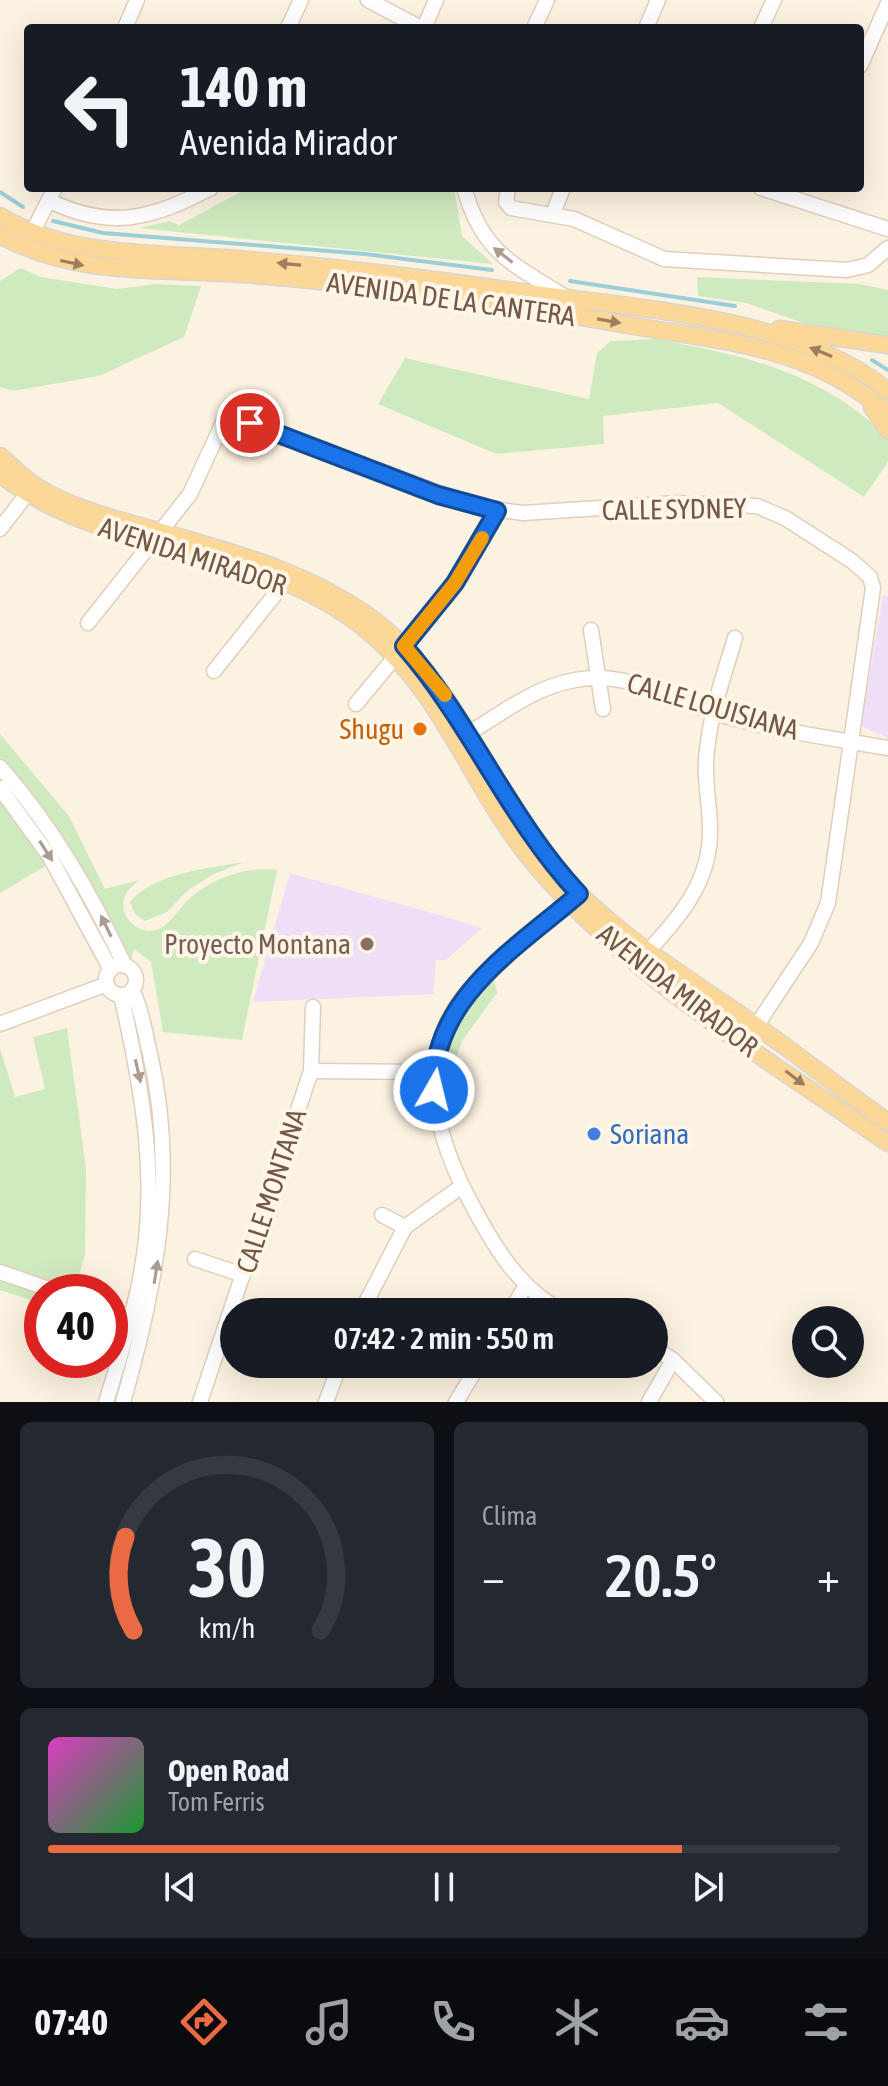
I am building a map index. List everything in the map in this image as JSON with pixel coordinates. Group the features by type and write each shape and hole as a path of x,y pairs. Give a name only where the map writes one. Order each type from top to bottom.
{"main road":[{"name":"AVENIDA DE LA CANTERA","path":"0,216 32,233 103,249 336,268 568,298 746,327 832,357 888,391"},
{"name":"AVENIDA DE LA CANTERA","path":"0,235 47,257 90,266 330,282 563,313 719,340 806,364 868,398 888,414"},
{"path":"746,327 888,345"},
{"path":"868,398 888,430"},
{"name":"AVENIDA MIRADOR","path":"0,456 30,490"},
{"name":"AVENIDA MIRADOR","path":"0,474 30,490 157,538 287,578 357,608 440,688 463,737 574,898 634,960 745,1043 888,1143"},
{"name":"AVENIDA MIRADOR","path":"574,898 888,1122"}],"street":[{"path":"127,24 137,0"},
{"path":"290,24 301,0"},
{"path":"368,0 410,24"},
{"path":"416,24 436,0"},
{"path":"536,24 547,0"},
{"path":"648,24 658,0"},
{"path":"763,24 774,0"},
{"path":"864,57 888,3"},
{"path":"32,233 52,195 77,212 127,220 165,210 203,192"},
{"path":"465,192 475,222 487,242 510,262 568,298"},
{"path":"553,214 561,192"},
{"path":"507,195 514,209 585,222 646,253 677,261 847,270 868,265 888,248"},
{"path":"804,195 888,229"},
{"name":"CALLE SYDNEY","path":"157,538 190,494 227,414 438,495 497,511 552,513 677,503 738,503 770,510 852,561 870,577 873,588 828,903 811,943 745,1043"},
{"path":"0,529 30,490"},
{"path":"356,704 455,583 497,511"},
{"path":"88,623 157,538"},
{"path":"214,671 287,578"},
{"path":"591,630 603,709"},
{"path":"648,951 692,898 708,859 710,830 705,780 713,712 735,638"},
{"name":"CALLE LOUISIANA","path":"463,737 513,703 573,680 598,677 644,684 713,712 888,748"},
{"path":"0,767 64,850 87,887 114,973 113,992 126,993"},
{"path":"0,788 50,857 114,973"},
{"path":"544,1298 526,1285 503,1259 462,1186 440,1133 434,1108 433,1072 446,1029 468,991 574,898"},
{"path":"0,1024 114,973 136,977 126,993"},
{"path":"123,1402 146,1322 156,1214 158,1086 126,993"},
{"name":"CALLE MONTANA","path":"200,1402 311,1071 313,1007"},
{"name":"CALLE MONTANA","path":"311,1071 433,1072"},
{"path":"368,1298 405,1227 462,1186"},
{"path":"106,1402 131,1318 156,1214"},
{"path":"382,1215 405,1227"},
{"path":"195,1259 243,1275"},
{"path":"0,1272 24,1280"},
{"path":"518,1298 526,1285"},
{"path":"128,1317 146,1322"},
{"path":"668,1357 716,1402"},
{"path":"649,1402 673,1360"},
{"path":"326,1402 335,1378"},
{"path":"456,1402 471,1378"}],"shaded area":[{"path":"883,595 888,596 888,738 861,726"},
{"name":"Proyecto Montana","path":"290,873 482,928 446,960 436,960 433,994 253,1002"}],"green space":[{"path":"241,192 455,192 462,236 493,264 139,228 170,221 179,225"},
{"path":"20,268 41,277 117,289 156,284 201,286 184,337 99,376 13,391 0,387 0,281"},
{"path":"697,277 859,284 888,290 888,339 815,327 746,303 698,296"},
{"path":"656,339 751,360 835,396 888,438 888,462 864,497 718,403 603,416 604,444 496,454 378,404 405,358 589,399 597,353 611,341"},
{"path":"0,734 69,816 105,889 139,880 127,892 123,902 126,916 137,927 151,931 163,927 195,894 228,876 252,870 277,870 242,1040 163,1032 151,962 134,949 129,967 0,762"},
{"path":"0,786 56,860 0,893"},
{"path":"244,862 214,874 188,890 167,912 145,921 135,914 130,902 140,892 167,878"},
{"path":"494,980 497,993 462,1041 446,1084 442,1086 445,1056 456,1027 473,1001"},
{"path":"67,1028 86,1168 85,1255 79,1274 24,1274 24,1298 0,1290 0,1048 15,1097 45,1089 33,1037"}],"waterway":[{"path":"0,192 23,207"},
{"path":"53,221 103,233 365,254 492,270"},
{"path":"570,281 735,306"},
{"path":"872,360 888,370"}],"slow traffic":[{"path":"445,695 404,646 455,583 482,538"}],"place":[{"name":"Shugu","path":"420,729"},
{"name":"Proyecto Montana","path":"367,944"},
{"name":"Soriana","path":"594,1134"}],"route":[{"path":"250,423 438,495 497,511 455,583 404,646 455,710 526,830 579,894 468,991 446,1029 433,1072 434,1090"}]}
